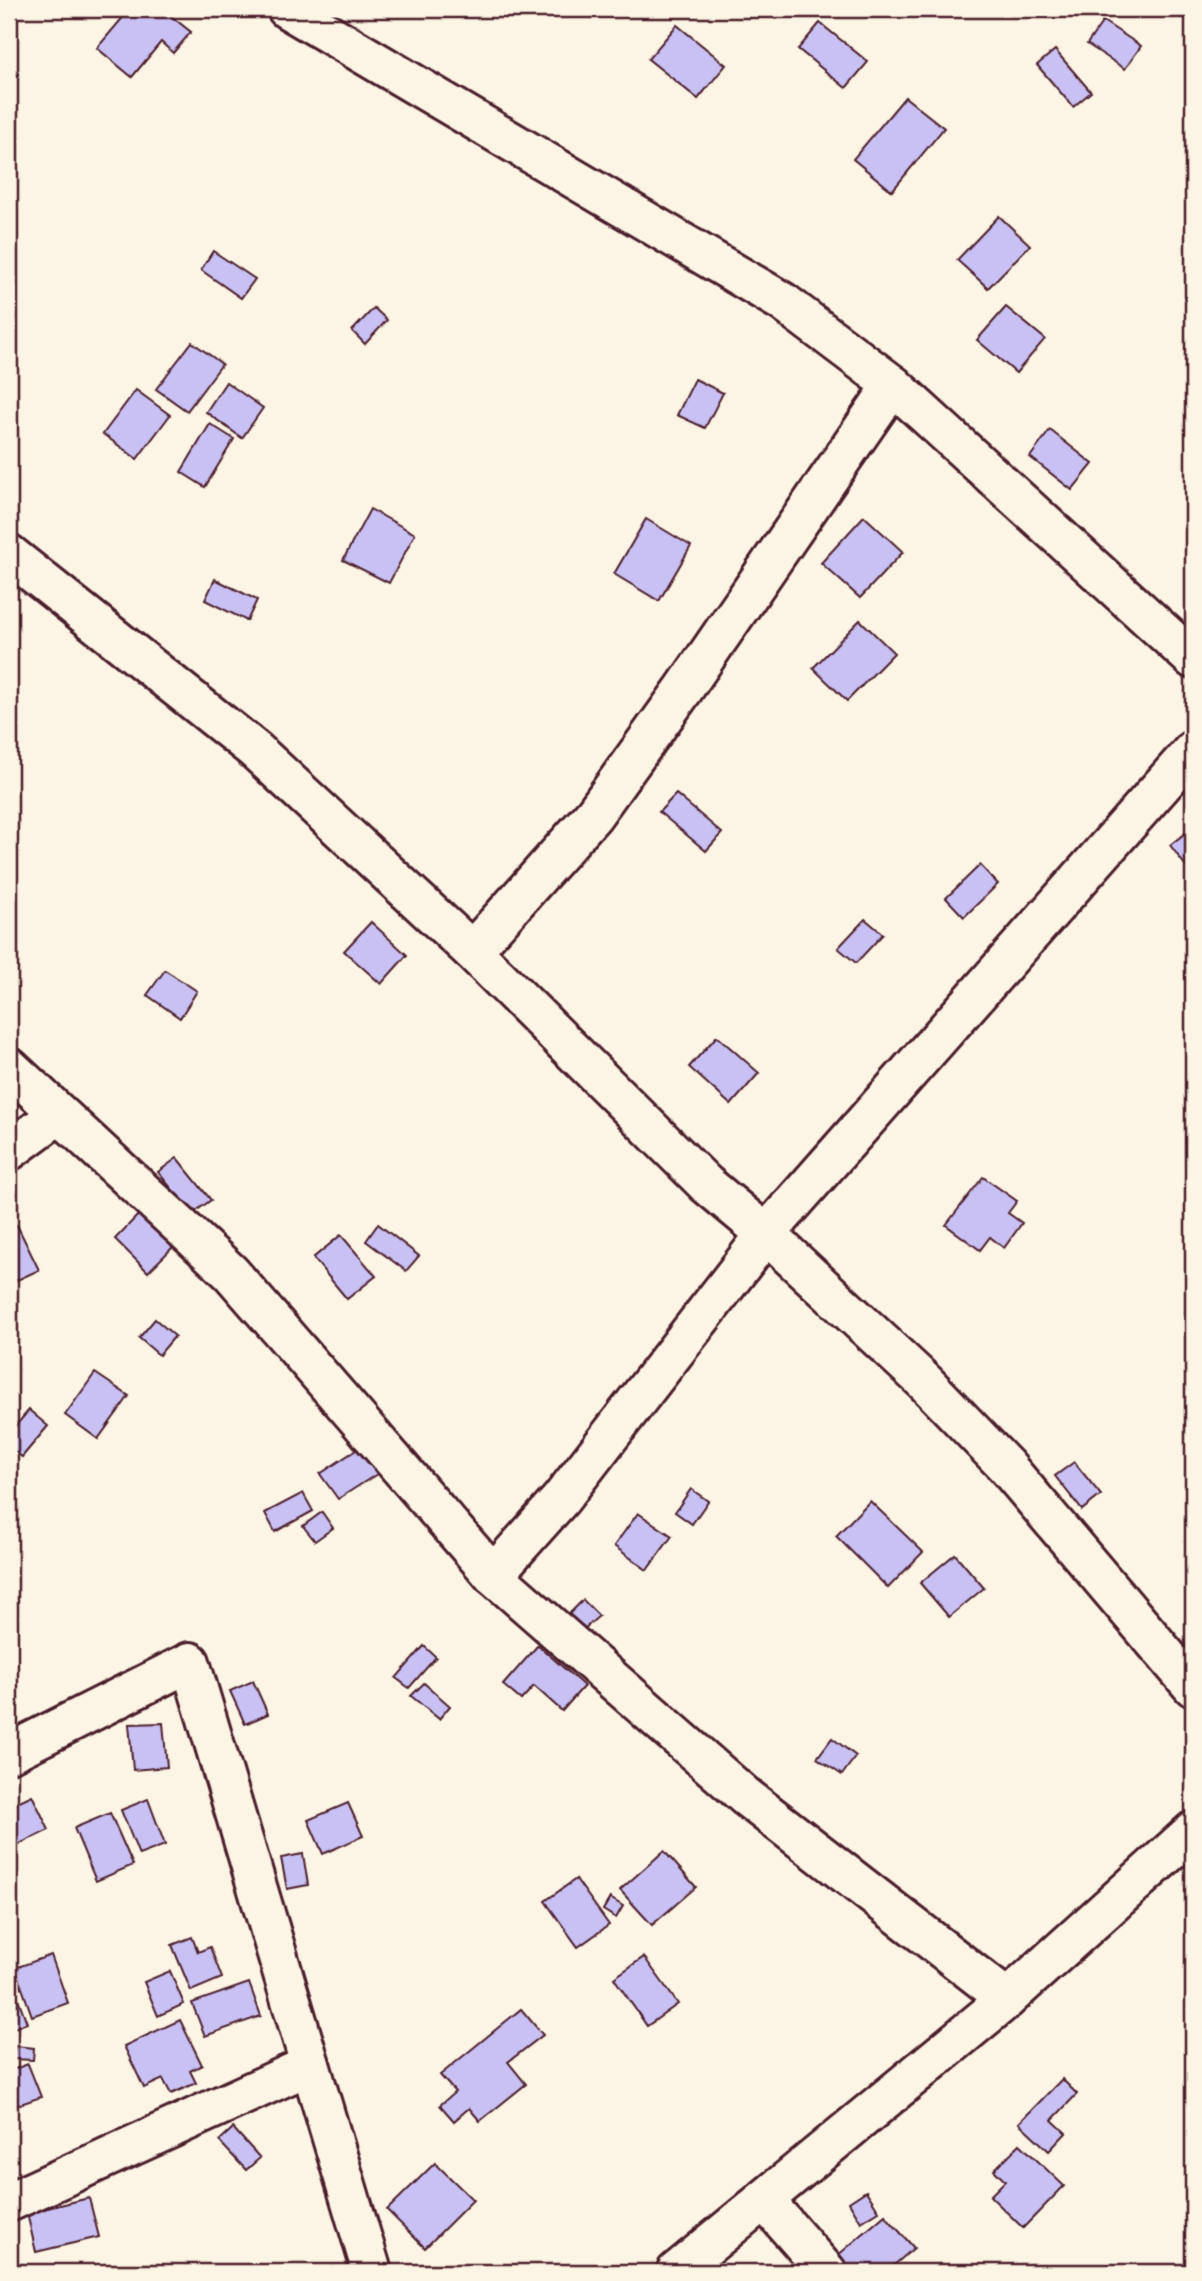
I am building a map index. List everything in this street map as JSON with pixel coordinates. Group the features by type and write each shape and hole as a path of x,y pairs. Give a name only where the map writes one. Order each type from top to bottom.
{"street":[{"path":"287,9 783,302 893,385 1193,659"},
{"path":"472,951 594,814 684,689 893,385"},
{"path":"9,554 255,750 472,951 706,1184 766,1234 925,1382 1006,1466 1193,1687"},
{"path":"493,1575 561,1499 766,1234 1193,750"},
{"path":"9,1068 230,1273 493,1575 745,1796 1007,1999"},
{"path":"9,1151 59,1114"},
{"path":"9,1753 190,1662 372,2272"},
{"path":"676,2272 1007,1999 1193,1831"},
{"path":"9,2202 310,2065"},
{"path":"764,2200 827,2272"}],"building":[{"path":"130,9 162,9 191,32 173,53 161,42 132,77 97,48"},
{"path":"1103,21 1141,46 1125,69 1087,44"},
{"path":"820,23 868,62 846,88 798,49"},
{"path":"677,25 726,65 698,99 648,59"},
{"path":"1055,50 1091,92 1073,107 1037,65"},
{"path":"905,97 944,128 892,191 853,159"},
{"path":"999,216 1030,245 988,288 957,260"},
{"path":"213,251 255,279 241,298 201,270"},
{"path":"1006,307 1045,339 1016,373 977,340"},
{"path":"374,308 387,320 365,344 352,331"},
{"path":"192,342 222,364 187,411 156,389"},
{"path":"695,379 723,393 705,428 677,415"},
{"path":"226,382 263,408 242,438 206,412"},
{"path":"136,390 170,415 137,459 103,434"},
{"path":"210,424 234,439 205,487 181,472"},
{"path":"1050,430 1093,464 1072,490 1030,457"},
{"path":"370,509 415,534 389,583 343,560"},
{"path":"864,516 903,552 860,598 821,563"},
{"path":"646,519 691,546 659,601 614,574"},
{"path":"215,579 257,600 247,621 205,600"},
{"path":"860,620 894,653 847,701 813,668"},
{"path":"676,794 722,833 706,851 659,812"},
{"path":"1193,827 1193,865 1188,869 1170,845"},
{"path":"980,865 998,884 964,917 946,898"},
{"path":"865,919 883,934 856,963 838,948"},
{"path":"371,922 407,955 381,984 344,951"},
{"path":"165,970 197,991 180,1018 147,995"},
{"path":"717,1036 759,1073 731,1105 689,1067"},
{"path":"177,1158 211,1200 192,1214 158,1172"},
{"path":"983,1177 1017,1201 1008,1213 1022,1223 1004,1248 990,1237 980,1250 946,1225"},
{"path":"142,1211 176,1244 148,1272 115,1239"},
{"path":"378,1224 419,1256 406,1271 366,1241"},
{"path":"17,1225 39,1270 15,1281 9,1269 9,1229"},
{"path":"341,1235 376,1276 347,1299 313,1258"},
{"path":"155,1319 175,1336 159,1355 139,1338"},
{"path":"95,1373 129,1396 98,1439 65,1415"},
{"path":"29,1410 48,1426 22,1457 9,1447 9,1425 13,1429"},
{"path":"359,1448 377,1474 338,1499 320,1474"},
{"path":"1074,1462 1101,1495 1082,1510 1055,1476"},
{"path":"691,1489 708,1501 692,1524 675,1512"},
{"path":"303,1493 313,1511 275,1532 265,1513"},
{"path":"870,1501 923,1552 888,1588 836,1536"},
{"path":"322,1512 333,1528 315,1541 303,1526"},
{"path":"638,1513 672,1536 647,1570 614,1546"},
{"path":"955,1554 984,1588 949,1617 920,1583"},
{"path":"583,1600 599,1616 583,1630 568,1615"},
{"path":"538,1645 584,1686 562,1711 534,1686 521,1700 503,1685"},
{"path":"424,1646 436,1657 409,1688 396,1678"},
{"path":"253,1681 268,1714 245,1724 230,1691"},
{"path":"424,1683 450,1706 439,1719 411,1696"},
{"path":"163,1723 167,1767 133,1770 129,1724"},
{"path":"832,1738 856,1756 842,1775 817,1758"},
{"path":"32,1795 49,1830 9,1849 9,1806"},
{"path":"148,1799 165,1845 139,1855 121,1810"},
{"path":"348,1803 363,1836 323,1854 308,1820"},
{"path":"110,1813 133,1865 96,1881 74,1828"},
{"path":"664,1851 696,1887 652,1925 620,1890"},
{"path":"303,1854 308,1885 287,1889 281,1858"},
{"path":"576,1879 609,1925 578,1947 545,1901"},
{"path":"610,1898 623,1906 616,1918 603,1910"},
{"path":"192,1937 198,1952 210,1947 222,1978 191,1991 172,1945"},
{"path":"51,1955 68,2003 32,2016 15,1968"},
{"path":"644,1957 678,2004 647,2026 614,1978"},
{"path":"170,1971 184,2004 158,2016 144,1982"},
{"path":"9,1974 27,2023 9,2030"},
{"path":"249,1983 261,2016 205,2036 192,2003"},
{"path":"521,2009 543,2035 508,2062 526,2084 480,2121 469,2108 454,2121 440,2105 455,2092 440,2075"},
{"path":"180,2020 202,2065 190,2071 196,2083 171,2094 163,2079 144,2088 124,2046"},
{"path":"15,2046 34,2048 33,2060 13,2059"},
{"path":"28,2064 41,2097 9,2108 9,2071"},
{"path":"1062,2079 1077,2094 1052,2120 1066,2133 1049,2151 1019,2123"},
{"path":"233,2128 260,2158 246,2170 219,2141"},
{"path":"1020,2144 1064,2186 1023,2228 990,2196 1005,2181 994,2170"},
{"path":"435,2163 473,2200 425,2248 387,2210"},
{"path":"866,2191 879,2211 861,2222 849,2202"},
{"path":"89,2198 99,2237 36,2252 27,2213"},
{"path":"885,2215 914,2248 886,2272 851,2272 837,2256"}]}
